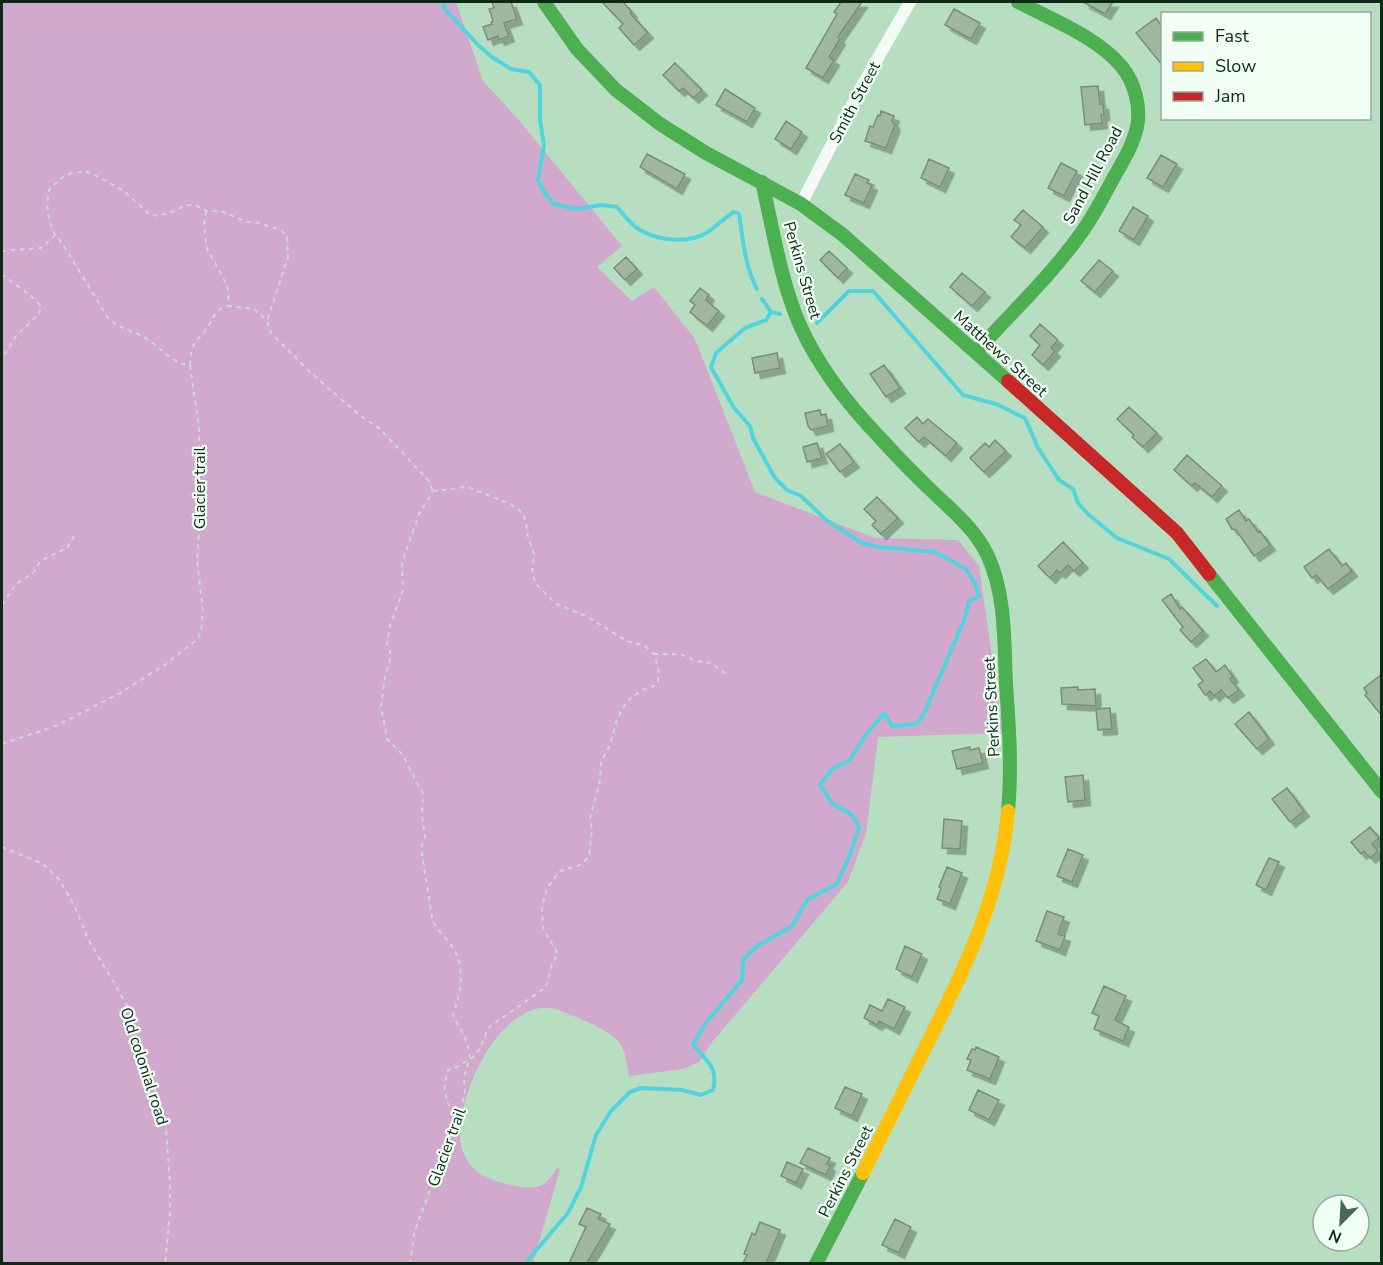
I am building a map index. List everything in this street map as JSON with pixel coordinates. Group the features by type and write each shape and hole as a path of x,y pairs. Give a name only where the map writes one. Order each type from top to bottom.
{"street":[{"name":"Matthews Street","path":"544,2 577,49 616,90 660,124 713,157 801,204 843,235 1178,533 1382,792"},
{"name":"Smith Street","path":"801,204 853,103 910,2"},
{"name":"Sand Hill Road","path":"976,352 1067,251 1083,230 1121,164 1137,125 1137,105 1133,86 1122,67 1112,56 1099,46 1018,2"},
{"name":"Perkins Street","path":"762,182 789,292 809,344 837,386 874,432 972,530 990,559 999,590 1010,759 1008,821 1004,846 989,908 979,937 918,1064 816,1263"}],"path":[{"path":"267,321 288,257 287,236 280,230 259,223 247,222 221,211 206,211 200,206 193,205 183,206 171,214 150,215 124,191 87,172 71,173 60,179 49,190 47,204 49,220 55,235 101,308 114,324 144,336 178,362 190,365 192,349 197,339 207,329 214,314 221,308 229,306 254,309 267,321 271,333 291,353 358,414 379,428 428,480 433,491 467,487 512,504 523,513 534,554 532,574 537,585 556,604 586,616 627,641 645,646 654,654 659,672 658,681 654,686 642,690 627,701 617,719 610,744 601,762 598,793 590,819 592,829 589,857 578,866 560,872 547,888 542,908 543,927 558,954 552,964 546,987 488,1028 480,1049 473,1058 448,1070 444,1081 448,1104 458,1118"},
{"path":"206,211 204,225 207,249 223,277 228,290 229,306"},
{"path":"2,251 40,248 55,235"},
{"path":"2,274 20,289 33,296 41,306 39,314 16,336 2,359"},
{"name":"Glacier trail","path":"2,744 58,725 120,693 166,664 195,641 201,633 203,611 197,561 200,530 199,428 190,365"},
{"name":"Glacier trail","path":"410,1263 414,1234 419,1219 455,1131 465,1092 464,1077 467,1060 470,1057 467,1042 453,1015 462,979 459,959 449,941 434,925 423,868 422,848 425,837 422,815 423,794 402,754 387,740 381,706 390,659 387,643 390,626 403,590 402,563 419,514 433,491"},
{"path":"2,605 16,584 34,572 40,561 67,548 74,536"},
{"path":"654,654 668,656 680,654 696,661 711,663 726,674"},
{"name":"Old colonial road","path":"2,847 43,864 59,879 75,907 88,939 130,1012 166,1128 170,1212 165,1263"}],"shaded area":[{"path":"2,2 456,2 483,81 518,119 622,246 597,267 632,301 654,287 695,339 755,492 875,538 958,540 979,566 1003,733 878,737 866,833 848,882 713,1041 699,1062 683,1069 629,1076 623,1050 615,1038 590,1023 550,1008 531,1011 513,1021 496,1038 472,1082 464,1105 460,1127 462,1148 471,1166 480,1174 510,1185 530,1188 541,1186 557,1168 560,1169 533,1263 2,1264"}],"building":[{"path":"492,2 511,2 517,19 504,23 509,36 499,40 498,36 488,40 483,27 492,24 489,9 494,8"},
{"path":"602,2 623,2 648,33 634,45 619,28 623,24"},
{"path":"841,2 862,2 838,37 840,39 829,57 834,60 823,78 806,68 837,14 834,12"},
{"path":"1083,2 1113,2 1105,14"},
{"path":"954,9 980,23 971,39 945,25"},
{"path":"1156,18 1161,26 1161,64 1136,33"},
{"path":"675,63 702,90 693,98 683,88 679,91 663,75"},
{"path":"1098,86 1100,104 1103,104 1102,123 1085,125 1081,87"},
{"path":"725,89 755,108 747,122 716,105"},
{"path":"881,111 894,116 892,121 895,125 886,148 865,141 870,126 873,127"},
{"path":"786,121 802,132 791,149 775,139"},
{"path":"647,154 685,174 677,189 640,167"},
{"path":"1161,155 1177,164 1163,187 1147,178"},
{"path":"929,159 949,168 940,187 921,178"},
{"path":"1061,163 1077,171 1064,196 1048,188"},
{"path":"855,174 869,180 867,183 872,185 864,203 845,195"},
{"path":"1133,207 1148,216 1134,240 1119,231"},
{"path":"1023,210 1043,227 1025,248 1011,237 1021,225 1014,220"},
{"path":"829,251 847,268 838,278 820,260"},
{"path":"626,257 637,269 625,280 614,268"},
{"path":"1099,260 1113,271 1095,292 1081,281"},
{"path":"962,273 985,292 972,306 950,287"},
{"path":"700,288 709,295 706,300 719,311 707,326 690,312 695,305 690,301"},
{"path":"1040,324 1058,340 1051,348 1055,351 1043,365 1032,355 1040,345 1030,336"},
{"path":"777,353 780,368 755,373 752,358"},
{"path":"884,365 900,388 886,397 870,374"},
{"path":"1129,407 1157,433 1143,447 1117,419"},
{"path":"820,410 821,415 826,414 828,426 811,430 805,413"},
{"path":"917,417 923,424 928,419 957,443 946,456 924,437 919,442 905,428"},
{"path":"995,440 1006,451 984,472 970,458 985,443 989,447"},
{"path":"817,443 822,458 807,462 803,447"},
{"path":"840,444 854,462 840,472 826,454"},
{"path":"1187,455 1222,486 1212,497 1195,483 1192,486 1174,470"},
{"path":"877,497 898,518 881,534 872,525 876,521 864,509"},
{"path":"1239,510 1246,521 1249,519 1270,545 1254,556 1226,519"},
{"path":"1063,542 1083,563 1074,571 1068,565 1060,573 1057,570 1050,578 1038,566"},
{"path":"1329,549 1342,566 1346,563 1352,571 1328,589 1316,575 1312,578 1304,567"},
{"path":"1171,594 1180,609 1182,607 1203,631 1191,642 1180,630 1183,627 1162,600"},
{"path":"1206,659 1216,672 1225,665 1233,677 1230,679 1239,690 1228,698 1221,690 1214,696 1210,691 1205,695 1198,685 1203,681 1193,668"},
{"path":"1382,674 1382,716 1365,695 1367,693 1364,688"},
{"path":"1078,687 1078,690 1095,689 1096,706 1062,704 1061,688"},
{"path":"1110,708 1112,729 1098,730 1096,709"},
{"path":"1249,712 1269,739 1257,749 1235,724"},
{"path":"970,747 970,750 979,748 983,763 957,769 952,751"},
{"path":"1083,775 1085,800 1068,802 1065,777"},
{"path":"1287,788 1304,811 1290,822 1272,799"},
{"path":"944,819 962,821 960,849 942,848"},
{"path":"1370,827 1379,838 1372,844 1378,851 1370,858 1364,851 1361,854 1351,842"},
{"path":"1068,849 1083,855 1072,882 1057,876"},
{"path":"1269,858 1279,862 1266,890 1256,885"},
{"path":"947,867 962,873 950,904 937,899"},
{"path":"1047,911 1064,917 1058,934 1065,936 1060,950 1036,941"},
{"path":"905,946 922,954 912,977 896,969"},
{"path":"1104,986 1126,996 1115,1020 1129,1027 1123,1041 1094,1029 1099,1016 1092,1013"},
{"path":"888,999 905,1007 894,1029 879,1021 877,1025 864,1018 870,1005 882,1011"},
{"path":"976,1047 999,1057 990,1079 967,1070 971,1060 967,1059 972,1049 975,1050"},
{"path":"845,1087 862,1094 852,1116 835,1108"},
{"path":"978,1090 999,1100 989,1120 969,1110"},
{"path":"808,1148 830,1158 827,1164 830,1166 826,1175 800,1163"},
{"path":"787,1162 803,1169 796,1183 781,1176"},
{"path":"587,1208 601,1214 598,1219 610,1224 587,1263 569,1263 586,1227 579,1224"},
{"path":"895,1219 911,1227 899,1253 882,1245"},
{"path":"760,1222 780,1230 766,1263 743,1263 752,1233 755,1235"}],"waterway":[{"path":"443,2 444,8 492,57 511,69 529,72 540,85 540,120 544,146 538,180 553,204 576,209 602,205 617,207 640,230 656,237 674,240 700,236 734,212 739,214 747,262 757,289"},
{"path":"817,323 849,291 873,291 963,395 996,404 1025,418 1038,448 1059,480 1073,489 1078,503 1089,515 1117,538 1169,559 1217,606"},
{"path":"527,1264 527,1261 568,1213 581,1187 596,1135 611,1111 630,1092 641,1088 682,1090 701,1095 713,1090 713,1070 693,1045 705,1024 742,980 743,960 757,946 792,926 808,899 837,884 851,852 859,827 852,815 832,803 820,785 832,769 850,760 864,737 884,713 892,726 916,724 923,716 965,618 969,601 979,596 976,585 966,569 935,552 878,547 862,543 826,520 801,496 787,490 775,478 753,438 750,426 734,408 711,367 716,353 745,328 766,320 771,312 762,299"},
{"path":"771,312 780,314"}],"traffic: fast":[{"path":"544,2 577,49 616,90 660,124 706,153 801,204 843,235 1008,381"},
{"path":"976,352 1044,279 1082,232 1127,153 1138,119 1134,88 1127,73 1112,57 1088,38 1018,2"},
{"path":"762,182 792,306 815,355 858,414 971,530 982,545 993,569 1001,601 1004,635 1010,748 1008,811"},
{"path":"1209,574 1382,792"},
{"path":"816,1264 863,1173"}],"traffic: slow":[{"path":"863,1173 971,951 991,897 1008,811"}],"traffic: jam":[{"path":"1008,381 1177,533 1209,574"}]}
